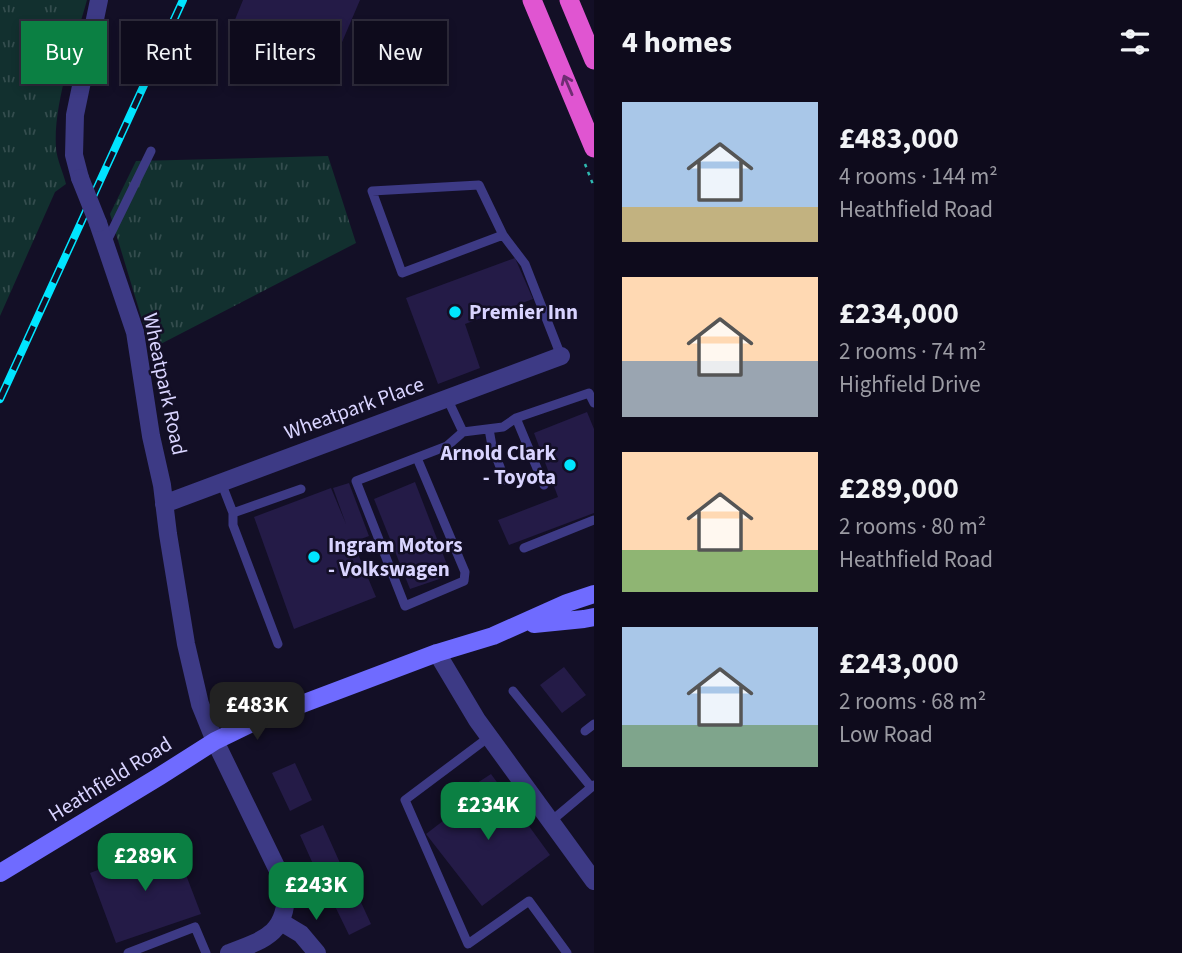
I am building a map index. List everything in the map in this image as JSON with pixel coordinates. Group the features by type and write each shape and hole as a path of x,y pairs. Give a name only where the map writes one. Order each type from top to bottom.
{"highway":[{"path":"532,0 594,148"},
{"path":"569,0 594,60"}],"main road":[{"name":"Heathfield Road","path":"0,873 215,740 310,700 437,653 493,636 594,594"},
{"name":"Heathfield Road","path":"520,625 594,617"}],"street":[{"name":"Wheatpark Road","path":"99,0 75,115 74,155 135,332 186,644 200,704 286,887 287,904 281,922"},
{"name":"Wheatpark Place","path":"164,504 561,356"},
{"path":"437,653 477,720 594,881"},
{"path":"229,953 268,935 281,922 301,934 317,953"}],"lane":[{"path":"106,244 150,151"},
{"path":"503,235 402,273 372,191 479,185 503,235 525,264 561,356"},
{"path":"417,458 465,572 464,580 405,606 356,481 447,446 463,432 503,427 516,418 590,393 594,402"},
{"path":"447,398 463,432"},
{"path":"516,418 544,485"},
{"path":"489,429 492,446 505,480"},
{"path":"221,482 233,513 233,525 278,644"},
{"path":"233,513 301,489"},
{"path":"524,548 594,520"},
{"path":"513,691 593,786 550,822"},
{"path":"585,731 594,724"},
{"path":"489,737 405,800 468,944 529,901 567,953"},
{"path":"128,953 195,927 205,953"}],"green space":[{"path":"0,0 87,0 81,21 21,21 21,84 64,84 58,112 56,148 66,184 55,192 0,316"},
{"path":"328,156 356,243 151,349 110,214 136,161"}],"building":[{"path":"243,0 360,0 340,47 340,21 234,21"},
{"name":"Premier Inn","path":"515,258 533,299 465,324 480,368 438,384 406,298"},
{"name":"Arnold Clark - Toyota","path":"587,412 594,429 594,513 509,545 498,520 558,497 534,433"},
{"path":"415,482 451,575 410,589 374,499"},
{"name":"Ingram Motors - Volkswagen","path":"349,483 369,536 353,542 376,597 294,629 254,517 331,488 346,524 333,488"},
{"path":"564,667 586,695 562,713 540,685"},
{"path":"295,763 312,800 290,811 272,773"},
{"path":"491,774 550,855 482,906 426,834 465,804 471,787"},
{"path":"323,825 340,863 317,873 300,835"},
{"path":"173,841 201,914 116,943 90,873"},
{"path":"353,885 371,924 349,935 330,896"}],"railway":[{"path":"0,399 183,0"}],"place":[{"name":"Premier Inn","path":"455,312"},
{"name":"Arnold Clark - Toyota","path":"570,465"},
{"name":"Ingram Motors - Volkswagen","path":"314,557"}]}
